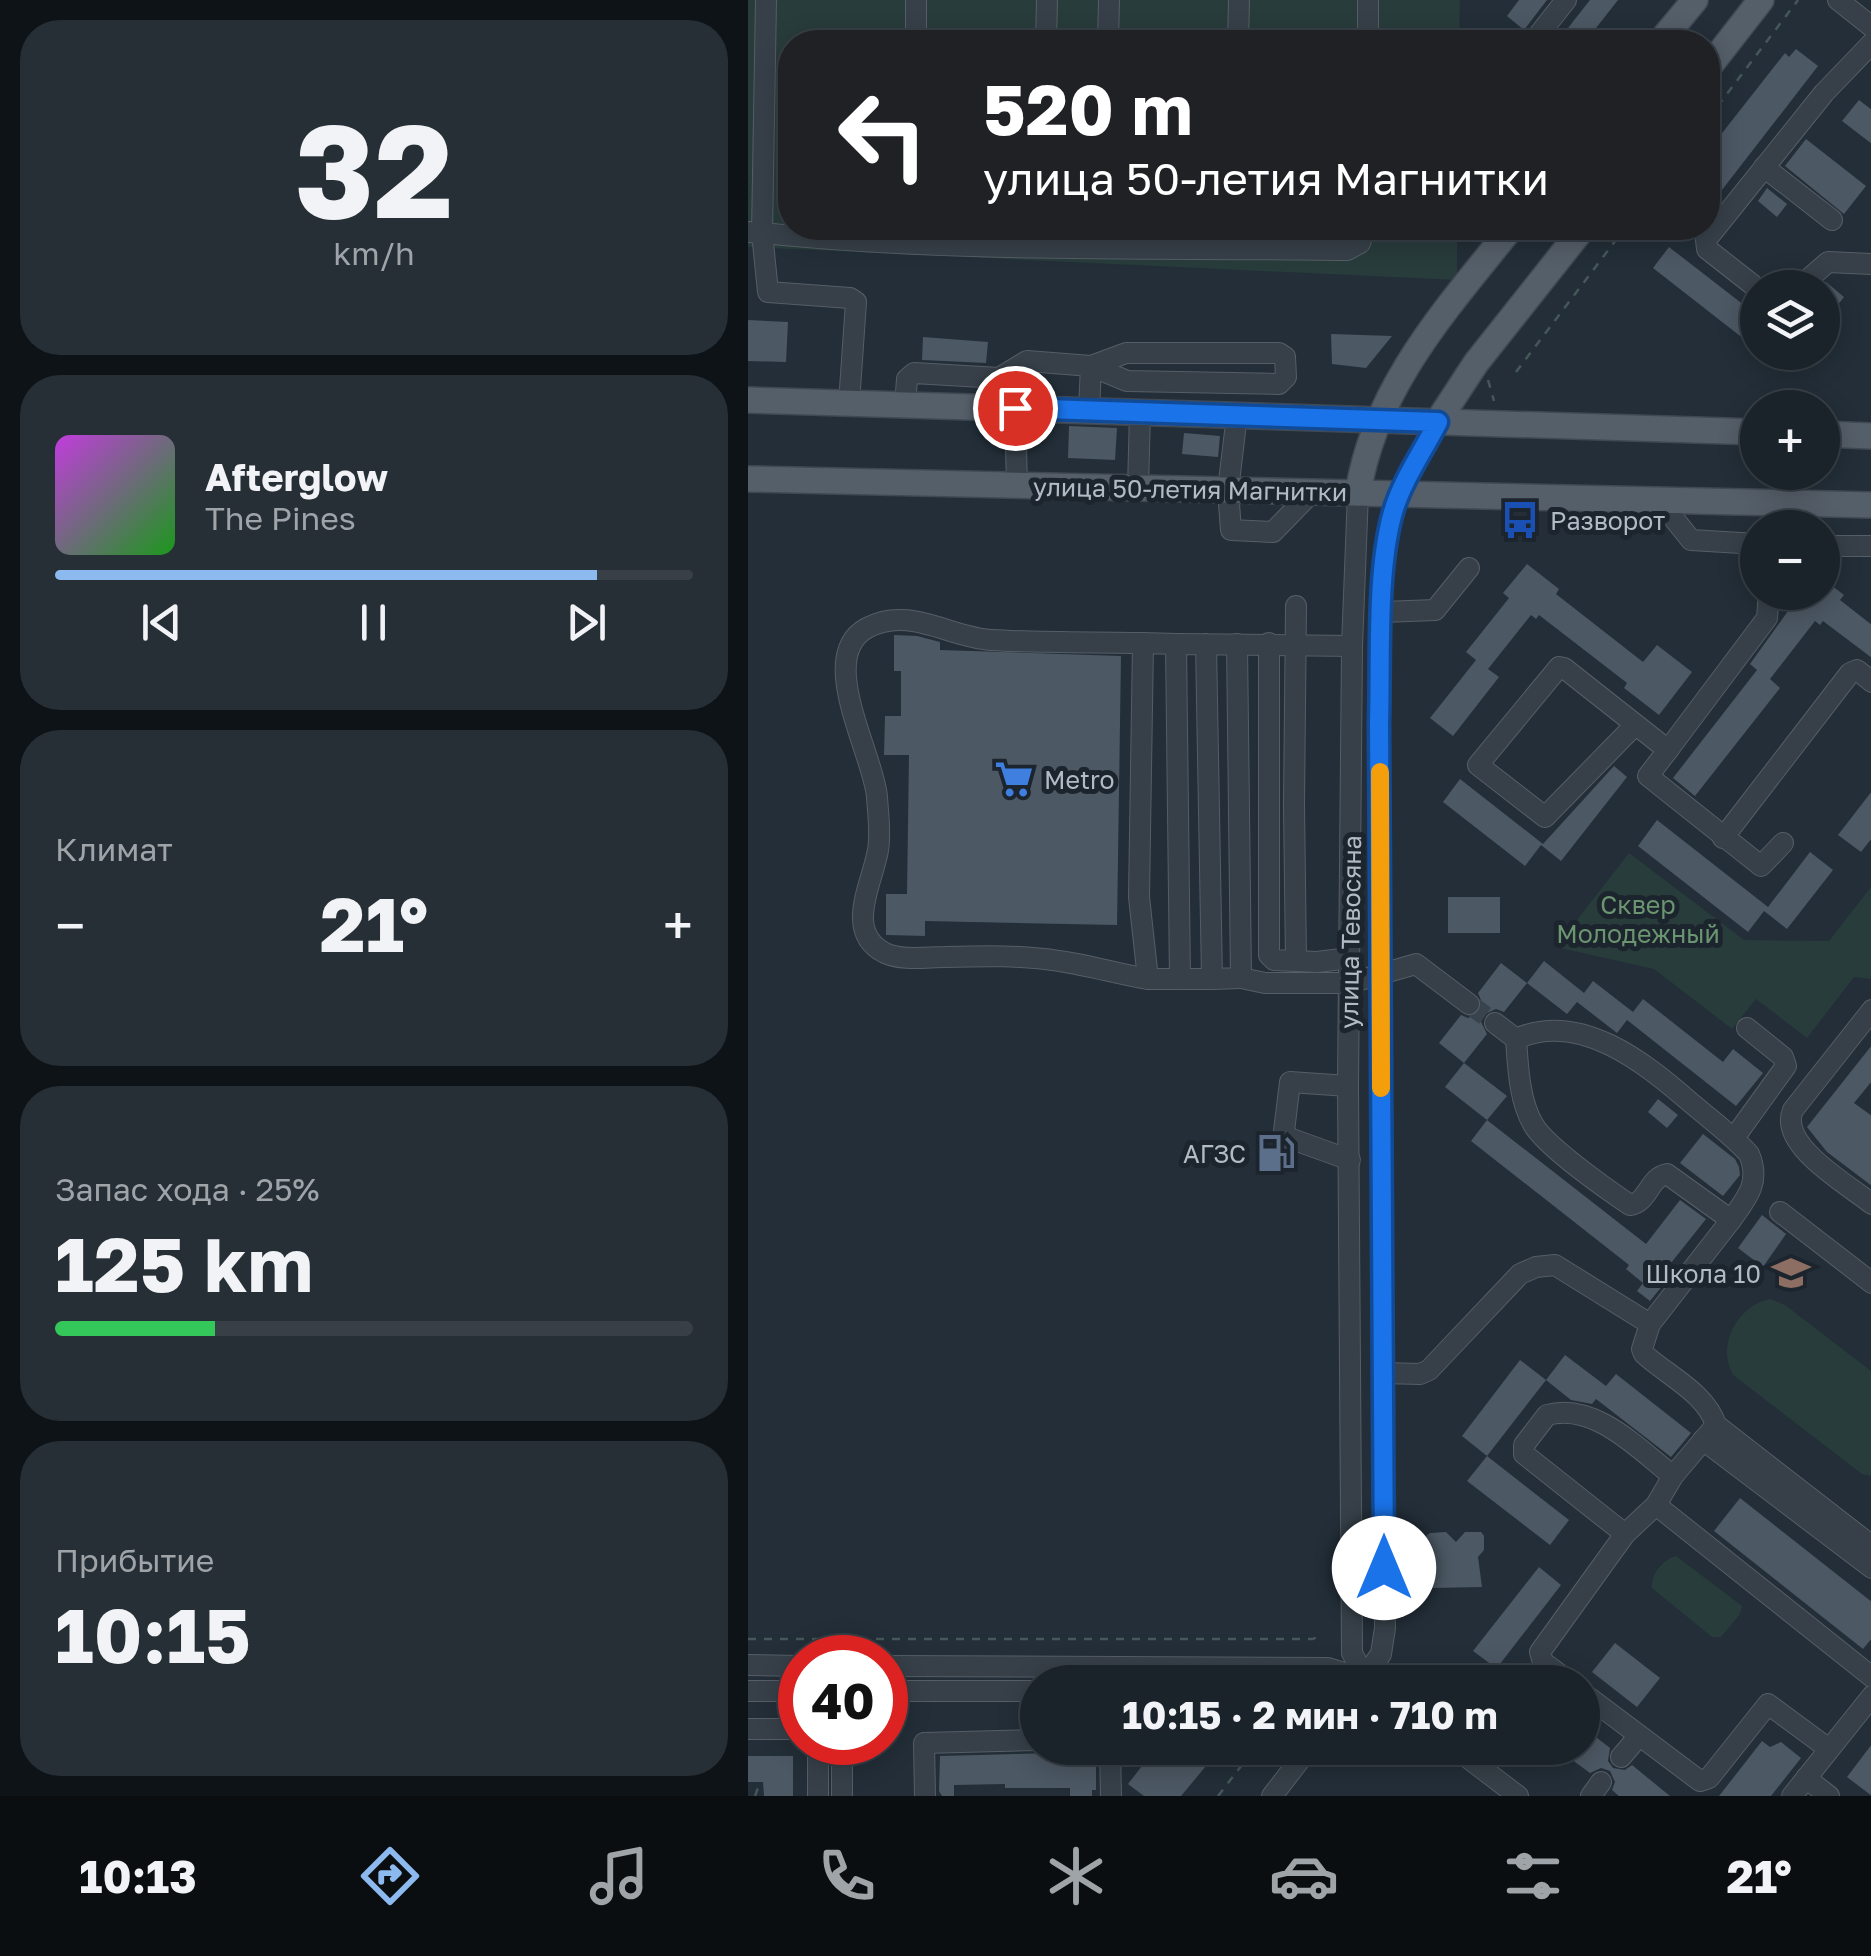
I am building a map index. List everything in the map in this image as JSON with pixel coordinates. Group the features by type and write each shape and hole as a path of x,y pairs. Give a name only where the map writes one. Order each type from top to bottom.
{"main road":[{"path":"1670,30 1695,0"},
{"path":"1720,53 1761,0"},
{"name":"улица Тевосяна","path":"1358,493 1377,420 1408,360 1502,240"},
{"name":"улица Тевосяна","path":"1438,422 1476,363 1573,240"},
{"path":"748,400 1740,431"},
{"path":"1840,435 1872,436"},
{"name":"улица 50-летия Магнитки","path":"748,479 1872,505"}],"street":[{"path":"766,0 755,232 768,292 853,298 856,302 849,403"},
{"path":"916,0 916,30"},
{"path":"1046,30 1047,0"},
{"path":"1108,30 1109,0"},
{"path":"1238,30 1239,0"},
{"path":"1368,0 1368,30"},
{"path":"1542,30 1566,0"},
{"path":"1838,0 1872,27"},
{"path":"1720,224 1824,93 1872,43"},
{"path":"1764,167 1832,220"},
{"path":"1254,240 1347,250 1361,240"},
{"path":"1708,240 1704,245 1740,274"},
{"path":"1819,270 1828,262 1840,260 1872,264"},
{"path":"905,405 912,374 1000,378 1027,361 1091,366 1127,381 1279,384 1286,378 1285,357 1279,353 1126,352 1091,366"},
{"path":"1089,410 1091,366"},
{"path":"1000,378 1017,485"},
{"path":"1138,488 1140,412"},
{"path":"1237,415 1228,490 1231,530 1270,533 1312,492"},
{"name":"улица Тевосяна","path":"1374,1665 1382,1654 1385,1628 1379,722 1383,612 1387,543 1400,493 1438,422"},
{"name":"улица Тевосяна","path":"1356,1665 1352,1652 1348,1086 1352,646 1358,493"},
{"path":"1658,500 1691,540 1740,543"},
{"path":"1840,546 1872,546"},
{"path":"1383,612 1435,610 1470,568"},
{"path":"1296,606 1296,961"},
{"path":"1768,610 1767,618 1648,776 1761,866 1783,842"},
{"path":"1352,646 986,640 924,621 872,625 855,636 848,648 847,666 848,696 876,792 879,848 863,904 862,922 878,948 898,956 1000,956 1060,961 1148,979 1350,983 1416,964 1470,1004"},
{"path":"1143,643 1140,898 1148,979"},
{"path":"1176,644 1180,979"},
{"path":"1206,644 1212,980"},
{"path":"1237,644 1241,978"},
{"path":"1269,644 1271,958 1334,962 1350,958"},
{"path":"1635,725 1545,817 1478,765 1556,668 1564,668 1668,750"},
{"path":"1723,838 1850,673 1857,670 1872,682"},
{"path":"1872,1010 1790,1120 1800,1147 1872,1204"},
{"path":"1495,1024 1516,1039 1525,1102 1533,1125 1541,1134 1630,1205 1640,1203 1658,1177 1667,1174 1731,1220"},
{"path":"1734,1138 1786,1066 1783,1057 1746,1028"},
{"path":"1516,1039 1546,1030 1626,1051 1734,1138 1750,1154 1755,1177 1749,1196 1650,1324 1642,1349 1712,1412 1709,1433 1673,1476 1656,1505 1625,1534 1540,1652 1547,1665"},
{"path":"1348,1086 1290,1082 1284,1131 1289,1138 1350,1160"},
{"path":"1780,1212 1867,1271"},
{"path":"1382,1373 1420,1374 1429,1370 1510,1283 1536,1267 1556,1265 1650,1324"},
{"path":"1625,1534 1524,1454 1524,1445 1543,1418 1556,1413 1579,1413 1595,1419 1673,1476"},
{"path":"1709,1433 1872,1546"},
{"path":"1709,1433 1872,1568"},
{"path":"1656,1505 1872,1677"},
{"path":"748,1665 778,1666"},
{"path":"908,1666 1020,1667"},
{"path":"748,1691 778,1691"},
{"path":"908,1691 1020,1692"},
{"path":"1792,1796 1872,1696"},
{"path":"1600,1706 1703,1781 1768,1704 1829,1749"},
{"path":"748,1729 778,1729"},
{"path":"1622,1757 1638,1736"},
{"path":"925,1796 924,1742 1020,1740"},
{"path":"818,1765 818,1796"},
{"path":"842,1765 842,1796"},
{"path":"1110,1765 1111,1796"},
{"path":"1272,1796 1297,1765"},
{"path":"1478,1765 1518,1796"},
{"path":"1806,1778 1830,1796"}],"path":[{"path":"1720,103 1798,0"},
{"path":"1516,372 1616,240"},
{"path":"1486,368 1494,402"},
{"path":"748,1639 1313,1639 1322,1634"},
{"path":"1218,1796 1242,1765"},
{"path":"754,1796 759,1784"}],"green space":[{"path":"748,0 1460,0 1459,30 778,30 778,240 1457,240 1457,280 748,247"},
{"name":"Сквер Молодежный","path":"1629,853 1744,940 1829,941 1871,887 1871,979 1854,977 1807,1038 1756,999 1732,1029 1654,969 1556,947"},
{"path":"1770,1299 1785,1305 1871,1371 1871,1476 1862,1474 1733,1375 1727,1351 1733,1328 1748,1310"},
{"path":"1676,1556 1742,1606 1721,1637 1712,1637 1652,1588 1658,1568"}],"building":[{"path":"1519,0 1547,0 1524,30 1507,16"},
{"path":"1590,0 1618,0 1594,30 1566,30"},
{"path":"1796,49 1818,66 1720,193 1720,136 1785,53 1789,57"},
{"path":"1859,100 1872,110 1872,144 1842,121"},
{"path":"1806,139 1866,186 1844,214 1785,166"},
{"path":"1767,188 1787,204 1777,217 1758,201"},
{"path":"1669,247 1740,302 1740,336 1653,268"},
{"path":"748,320 788,322 786,362 748,361"},
{"path":"1331,334 1392,336 1366,368 1332,364"},
{"path":"923,337 988,342 986,363 922,360"},
{"path":"1069,426 1117,428 1115,460 1068,458"},
{"path":"1184,433 1220,436 1218,457 1182,454"},
{"path":"1527,564 1559,589 1556,594 1643,662 1657,645 1692,672 1659,715 1624,688 1627,683 1539,615 1536,619 1531,615 1488,669 1499,677 1453,736 1430,718 1476,660 1466,652 1509,598 1503,593"},
{"path":"1840,600 1872,625 1872,658 1823,621 1820,625 1815,621 1770,679 1780,688 1695,796 1673,778 1757,670 1750,664 1789,610 1840,610"},
{"name":"Metro","path":"894,635 940,642 940,650 1121,656 1117,925 925,921 925,936 886,935 886,894 907,894 909,755 884,755 885,716 901,716 901,671 894,671"},
{"path":"1614,766 1627,777 1561,861 1541,845 1525,866 1443,802 1460,779 1543,844"},
{"path":"1872,791 1872,838 1861,852 1838,835"},
{"path":"1657,820 1768,907 1810,852 1833,870 1787,929 1764,911 1748,932 1638,846"},
{"path":"1448,897 1500,897 1500,933 1448,933"},
{"path":"1544,961 1584,993 1593,981 1633,1012 1643,999 1723,1062 1733,1049 1763,1073 1736,1106 1627,1020 1617,1033 1577,1002 1567,1014 1527,983"},
{"path":"1501,963 1527,983 1504,1012 1496,1009 1485,1014 1481,1022 1487,1034 1464,1063 1439,1043 1461,1015 1468,1018 1479,1013 1483,1005 1478,993"},
{"path":"1872,1045 1872,1081 1854,1103 1872,1116 1872,1186 1827,1152 1807,1127"},
{"path":"1464,1063 1507,1096 1487,1120 1445,1087"},
{"path":"1658,1099 1678,1115 1667,1128 1648,1112"},
{"path":"1487,1120 1646,1244 1680,1200 1706,1219 1671,1263 1673,1266 1660,1283 1663,1285 1650,1301 1637,1291 1643,1283 1626,1269 1629,1265 1471,1141"},
{"path":"1703,1134 1735,1159 1739,1167 1740,1175 1723,1196 1680,1163"},
{"path":"1762,1215 1786,1234 1763,1267 1738,1248"},
{"path":"1565,1355 1606,1386 1616,1374 1691,1433 1671,1457 1596,1399 1592,1404 1571,1400 1546,1380"},
{"path":"1520,1360 1546,1380 1487,1456 1462,1436"},
{"path":"1487,1456 1569,1520 1550,1545 1467,1481"},
{"path":"1740,1498 1872,1602 1872,1638 1863,1649 1714,1531"},
{"path":"1446,1532 1456,1542 1465,1532 1481,1532 1484,1536 1484,1550 1478,1557 1482,1587 1430,1588 1434,1556 1427,1551 1426,1536"},
{"path":"1539,1567 1561,1585 1501,1665 1492,1665 1473,1651"},
{"path":"1615,1643 1660,1678 1637,1707 1600,1678 1598,1665"},
{"path":"1600,1740 1610,1748 1608,1761 1613,1768 1625,1770 1632,1765 1670,1796 1619,1796 1612,1790 1615,1782 1610,1771 1601,1768 1590,1773 1579,1765 1600,1765"},
{"path":"1762,1741 1770,1747 1781,1742 1801,1758 1771,1796 1719,1796"},
{"path":"1872,1744 1872,1796 1847,1777"},
{"path":"1020,1754 1020,1765 1096,1765 1096,1790 1092,1790 1092,1796 1070,1796 1070,1788 954,1785 954,1796 942,1796 940,1756"},
{"path":"748,1756 778,1756 778,1765 793,1765 793,1796 764,1796 763,1782 748,1782"},
{"path":"1143,1765 1207,1765 1181,1796 1144,1796 1128,1784"}],"tunnel":[{"path":"1469,1004 1495,1023"}],"slow traffic":[{"path":"1380,772 1381,1088"}],"place":[{"name":"Разворот","path":"1520,520"},
{"name":"Metro","path":"1014,779"},
{"name":"АГЗС","path":"1276,1153"},
{"name":"Школа 10","path":"1791,1273"}],"route":[{"path":"1015,408 1438,422 1393,512 1383,612 1379,722 1384,1568"}]}
